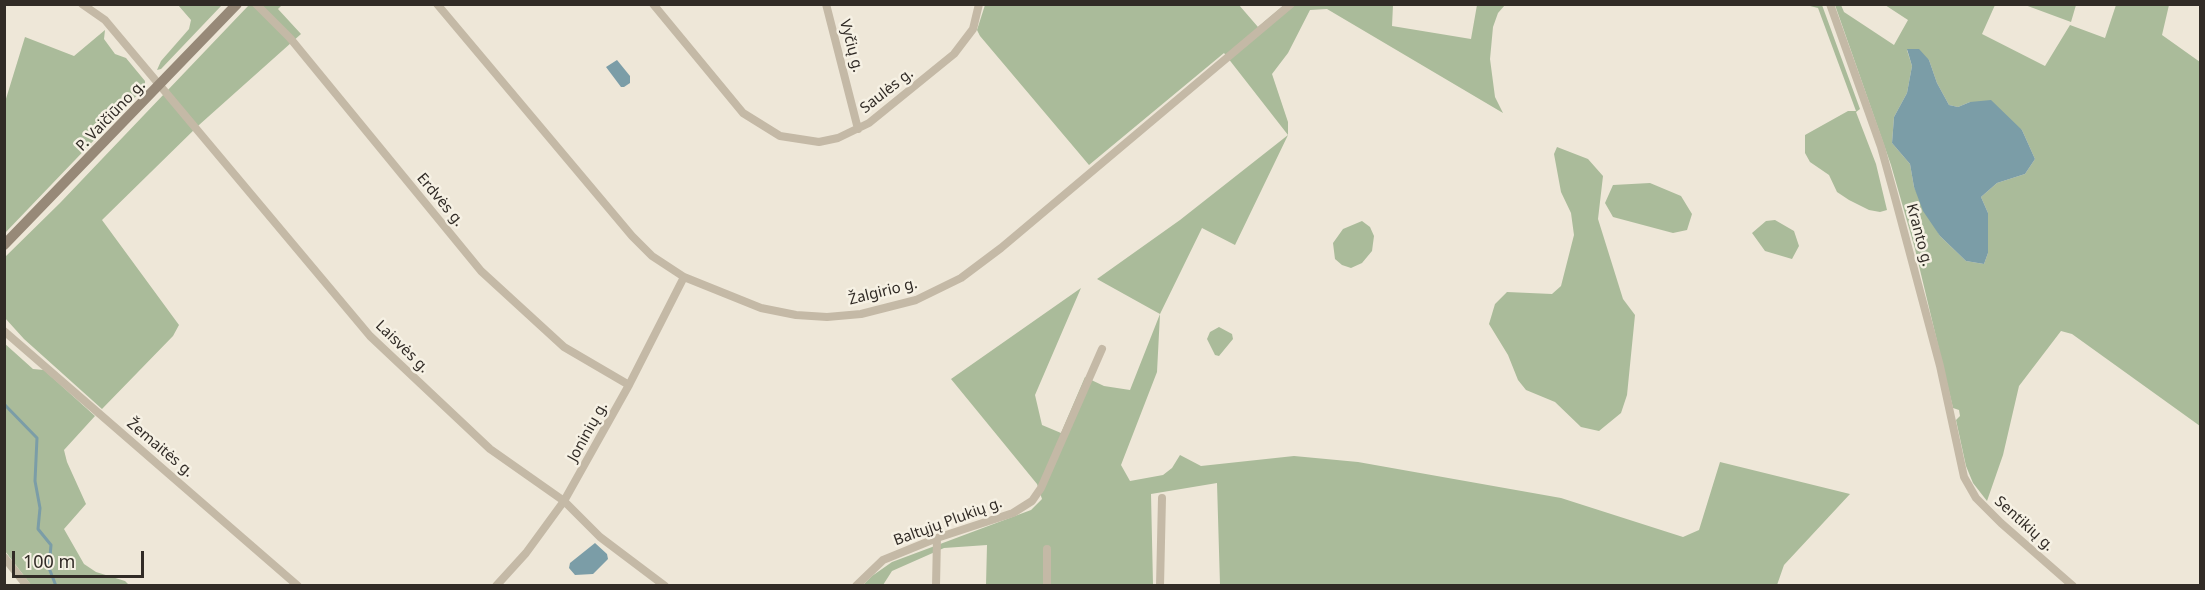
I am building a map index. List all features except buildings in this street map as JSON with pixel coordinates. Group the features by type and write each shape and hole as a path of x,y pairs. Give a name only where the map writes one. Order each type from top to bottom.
{"main road":[{"name":"P. Vaičiūno g.","path":"4,245 237,4"}],"street":[{"name":"Laisvės g.","path":"82,4 105,20 370,336 490,449 564,501 600,537 665,585"},
{"name":"Erdvės g.","path":"256,4 290,38 482,271 564,347 629,385"},
{"name":"Žalgirio g.","path":"437,4 632,236 652,256 684,278 761,308 796,315 827,317 861,314 916,300 961,278 1001,248 1291,4"},
{"name":"Saulės g.","path":"653,4 743,113 760,126 780,136 819,142 858,129 954,54 973,29 979,4"},
{"name":"Vyčių g.","path":"826,4 858,129"},
{"name":"Kranto g.","path":"1830,4 1881,147 1898,206 1940,366 1964,477"},
{"name":"Joninių g.","path":"496,585 526,553 564,501 629,385 684,278"},
{"name":"Žemaitės g.","path":"4,331 298,585"},
{"name":"Baltųjų Plukių g.","path":"856,585 883,561 937,538 1013,513 1032,501 1041,488 1102,349"},
{"name":"Sentikių g.","path":"1964,477 1976,498 2001,523 2073,585"},
{"path":"1160,585 1161,498"},
{"path":"936,585 937,538"},
{"path":"1047,549 1047,585"},
{"path":"4,557 27,585"}],"green space":[{"path":"178,5 222,5 161,69 157,70 161,61 189,29 191,20"},
{"path":"249,5 282,5 278,9 301,34 199,125 102,220 179,325 173,336 102,409 24,339 5,318 4,258 60,203"},
{"path":"985,5 1239,5 1258,27 1284,5 1393,5 1392,26 1471,39 1477,5 1505,5 1498,13 1493,27 1490,59 1495,97 1503,113 1327,9 1310,10 1288,53 1272,74 1288,122 1288,135 1224,53 1089,165 980,36 977,30"},
{"path":"1806,5 1822,5 1860,109 1856,112 1876,164 1887,210 1880,212 1869,210 1837,192 1829,175 1810,162 1805,153 1805,135 1848,111 1856,111 1818,8"},
{"path":"1835,5 1841,5 1844,12 1894,45 1908,20 1885,5 1995,5 1982,34 2045,66 2070,25 2105,38 2116,5 2169,5 2162,35 2200,62 2200,426 2072,334 2061,331 2019,386 2003,455 1987,501 1973,483 1966,466 1956,420 1960,416 1959,410 1953,408 1915,249 1891,165","holes":["1907,50 1929,60 1937,83 1949,105 1958,107 1970,102 2022,130 2035,159 2025,174 1997,183 1981,197 1988,213 1988,253 1984,264 1966,261 1940,236 1914,187 1910,164 1892,143 1894,117 1907,93 1912,66"]},
{"path":"2025,5 2076,5 2071,22"},
{"path":"105,30 104,39 115,54 126,58 145,81 145,87 5,233 5,102 25,37 74,56"},
{"path":"1288,135 1235,245 1202,228 1160,314 1097,279 1180,220"},
{"path":"1557,147 1588,159 1603,176 1598,219 1623,299 1635,315 1627,395 1621,413 1599,431 1581,427 1555,402 1526,390 1518,380 1508,355 1489,324 1495,304 1507,292 1552,294 1561,286 1574,235 1571,213 1561,192 1554,154"},
{"path":"1650,183 1681,196 1692,214 1687,230 1673,233 1613,217 1605,203 1613,185"},
{"path":"1775,220 1794,231 1799,246 1792,259 1765,251 1752,233 1766,221"},
{"path":"1362,221 1370,227 1374,236 1372,251 1362,263 1351,268 1342,265 1335,259 1333,243 1343,229"},
{"path":"1081,288 1035,395 1042,425 1061,433 1085,377 1104,386 1130,390 1160,314 1157,372 1121,465 1130,481 1163,475 1172,468 1180,455 1201,466 1294,456 1358,462 1561,498 1683,537 1699,530 1720,462 1850,494 1784,565 1777,585 1220,585 1217,483 1151,494 1153,585 986,585 987,545 944,548 892,571 883,585 862,586 892,562 1031,510 1042,499 1037,484 951,379"},
{"path":"1219,327 1232,334 1233,339 1219,356 1215,355 1207,339 1210,332"},
{"path":"4,343 33,369 44,370 95,416 64,450 86,504 64,529 84,564 96,572 125,581 129,585 31,585 5,551"}],"water":[{"path":"1907,49 1919,49 1929,60 1937,83 1949,105 1958,107 1970,102 1991,100 2022,130 2035,159 2025,174 1997,183 1981,197 1988,213 1988,253 1984,264 1966,261 1940,236 1923,211 1914,187 1910,164 1892,143 1894,117 1907,93 1912,66"},
{"path":"617,60 630,76 630,83 624,87 621,87 606,67"},
{"path":"595,543 607,554 608,559 593,574 575,575 569,568 570,563"}],"waterway":[{"path":"4,404 37,438 35,481 40,508 38,529 51,545 49,568 56,586"}]}
